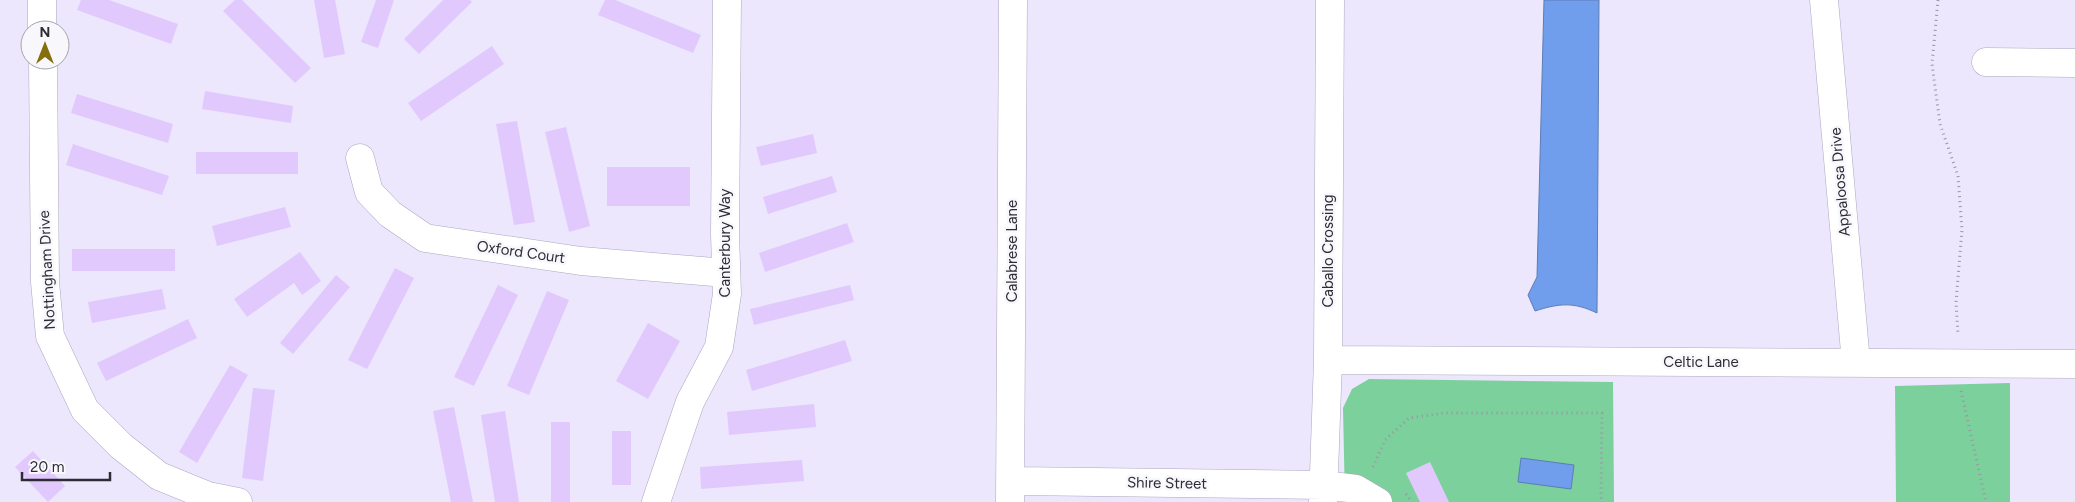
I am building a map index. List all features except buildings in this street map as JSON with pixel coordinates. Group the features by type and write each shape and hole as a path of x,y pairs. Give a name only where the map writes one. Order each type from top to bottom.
{"street":[{"path":"42,0 42,20"},
{"name":"Canterbury Way","path":"656,502 690,402 719,347 727,294 727,0"},
{"name":"Calabrese Lane","path":"1010,491 1013,0"},
{"name":"Caballo Crossing","path":"1323,493 1328,360 1330,0"},
{"name":"Appaloosa Drive","path":"1824,0 1856,363"},
{"path":"1986,62 2075,64"},
{"name":"Nottingham Drive","path":"42,70 45,282 50,336 85,410 122,446 159,476 208,496 238,502"},
{"name":"Oxford Court","path":"360,158 369,192 390,214 425,238 581,261 726,273"},
{"name":"Celtic Lane","path":"1328,360 2075,364"},
{"name":"Shire Street","path":"1010,491 1323,493 1356,489 1378,502"}],"path":[{"path":"1938,0 1932,64 1940,124 1958,176 1962,230 1956,302 1961,398 1986,502"},
{"path":"1381,473 1373,468 1385,440 1409,418 1444,413 1602,413 1602,502"},
{"path":"1402,489 1412,502"}],"green space":[{"path":"1369,379 1613,382 1614,502 1345,502 1343,408 1352,389"},
{"path":"2010,383 2010,502 1896,502 1895,386"}],"water":[{"path":"1544,0 1599,0 1597,313 1574,305 1552,306 1535,311 1528,295 1537,277"},
{"path":"1521,458 1574,465 1571,489 1518,482"}]}
